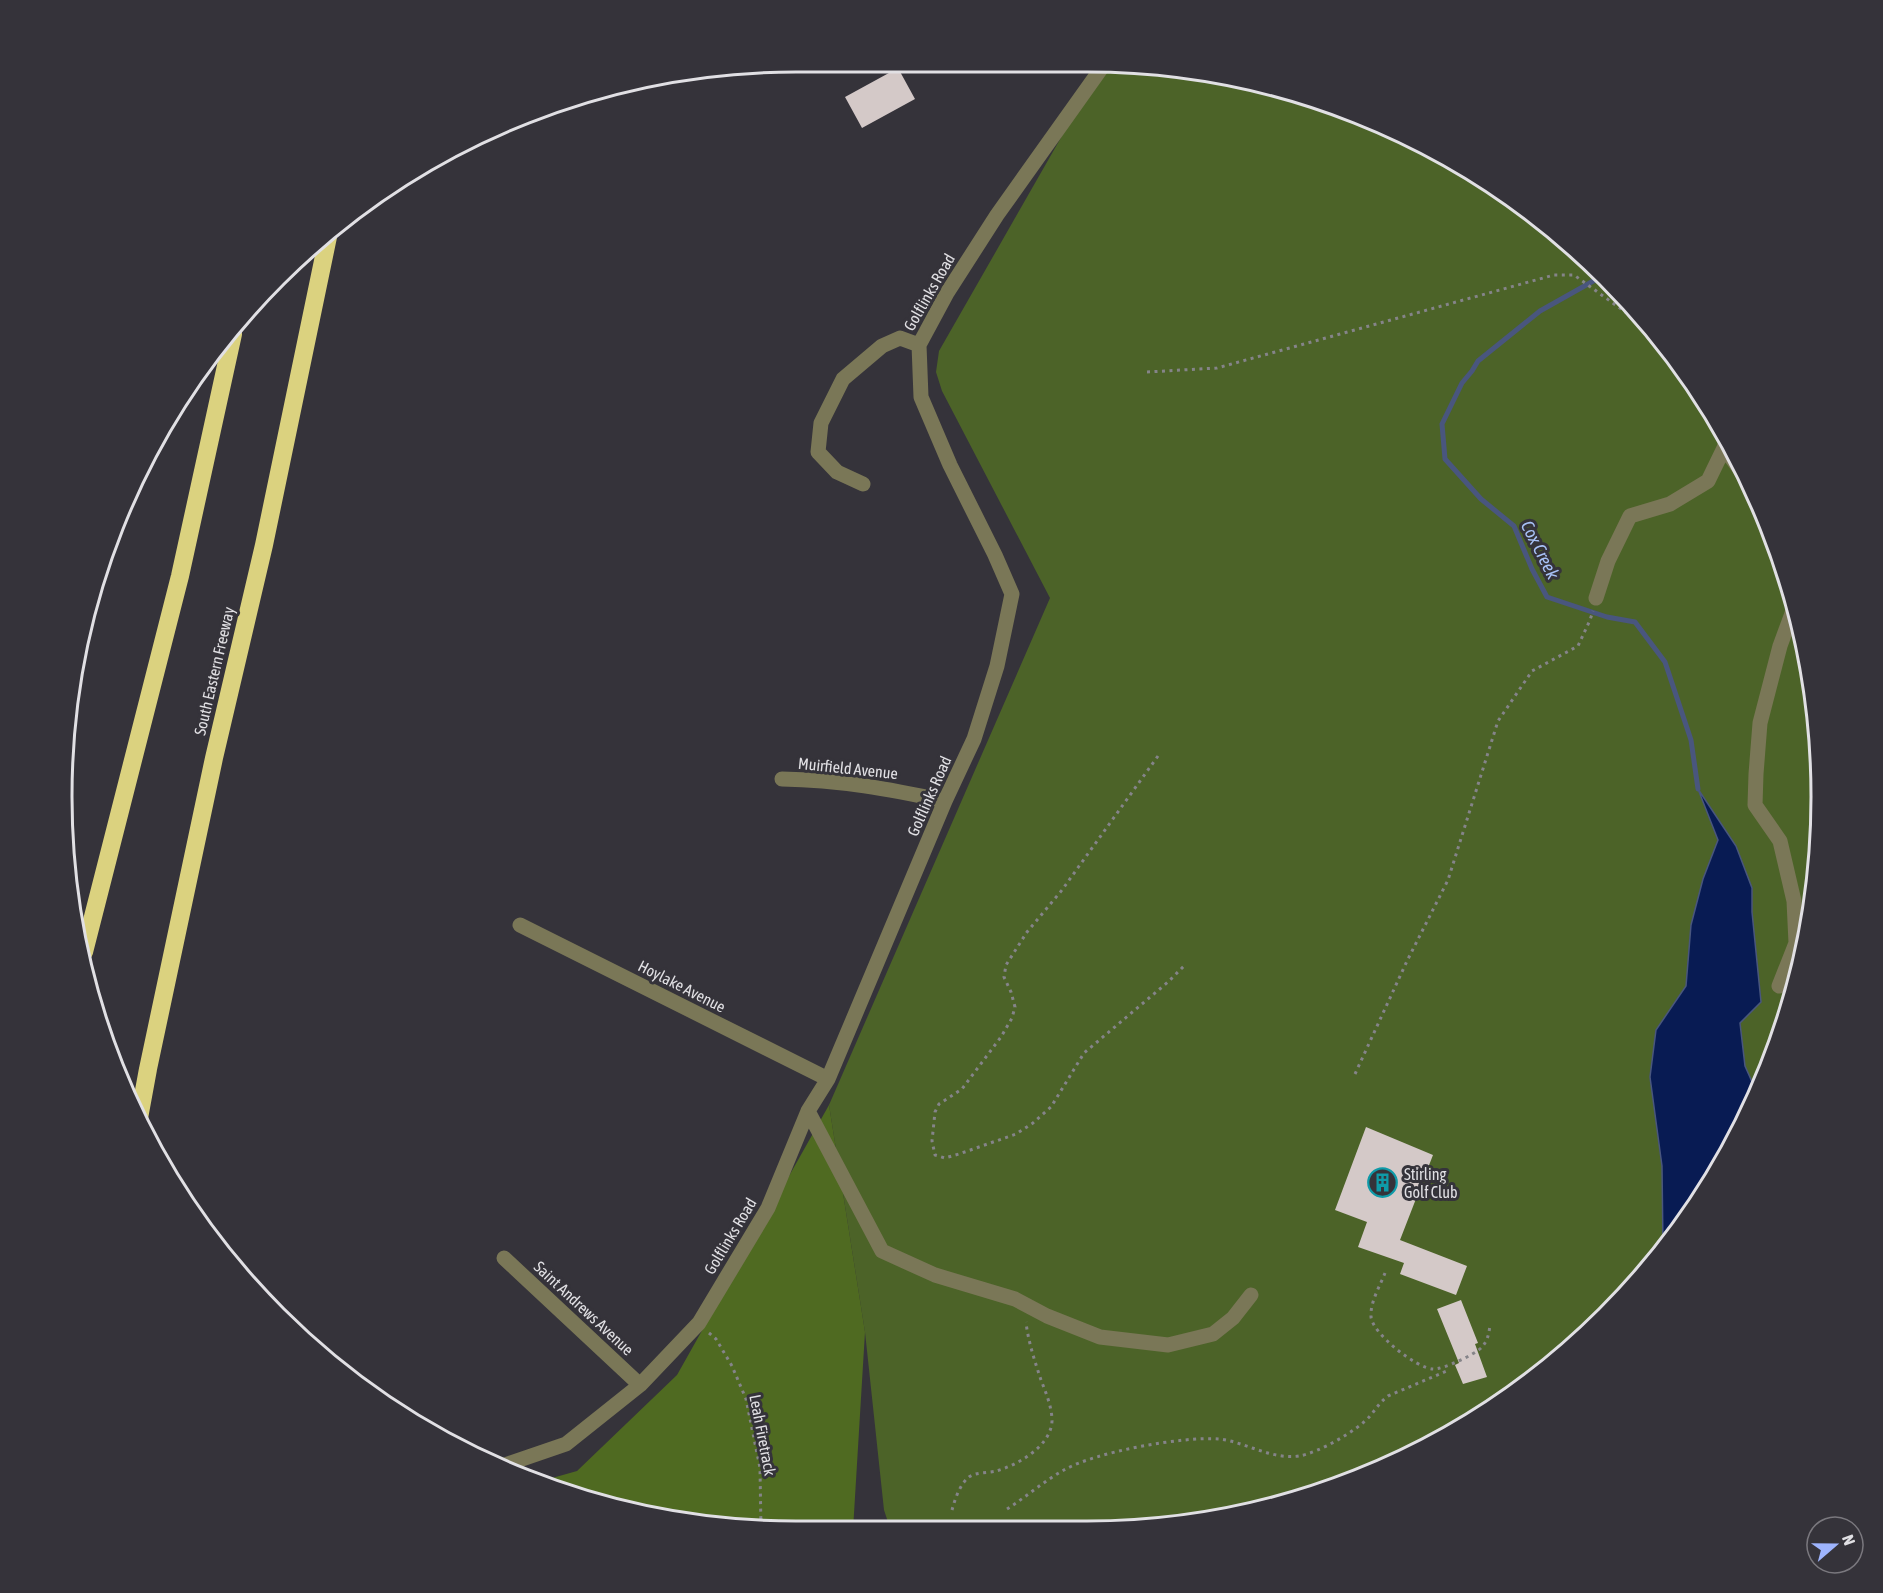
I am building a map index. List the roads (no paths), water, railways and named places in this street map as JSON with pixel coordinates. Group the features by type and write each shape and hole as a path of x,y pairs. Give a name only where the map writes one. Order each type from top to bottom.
{"highway":[{"name":"South Eastern Freeway","path":"141,1105 211,770 264,545 326,246"},
{"path":"87,941 180,576 231,345"}],"street":[{"name":"Golflinks Road","path":"512,1463 566,1444 640,1385 699,1323 768,1209 808,1111 828,1079 945,801 974,740 997,666 1012,594 950,465 921,397 919,345 947,293 997,215 1098,73"},
{"path":"863,484 837,472 818,453 821,423 843,380 882,346 900,338 919,345"},
{"path":"1596,598 1608,561 1630,516 1670,504 1708,480 1722,450"},
{"path":"1789,622 1780,646 1760,723 1755,805 1780,841 1794,901 1796,942"},
{"name":"Muirfield Avenue","path":"782,779 826,780 884,788 945,801"},
{"name":"Hoylake Avenue","path":"520,925 828,1079"},
{"path":"1779,986 1796,944"},
{"path":"808,1111 882,1251 935,1275 1016,1299 1047,1316 1100,1337 1168,1345 1214,1334 1233,1318 1251,1295"},
{"name":"Saint Andrews Avenue","path":"504,1258 640,1385"}],"waterway":[{"name":"Cox Creek","path":"1595,280 1540,311 1478,361 1462,383 1442,424 1445,459 1481,499 1514,526 1532,569 1547,597 1607,617 1635,622 1665,662 1691,740 1698,789"}],"place":[{"name":"Stirling Golf Club","path":"1383,1183"}]}
